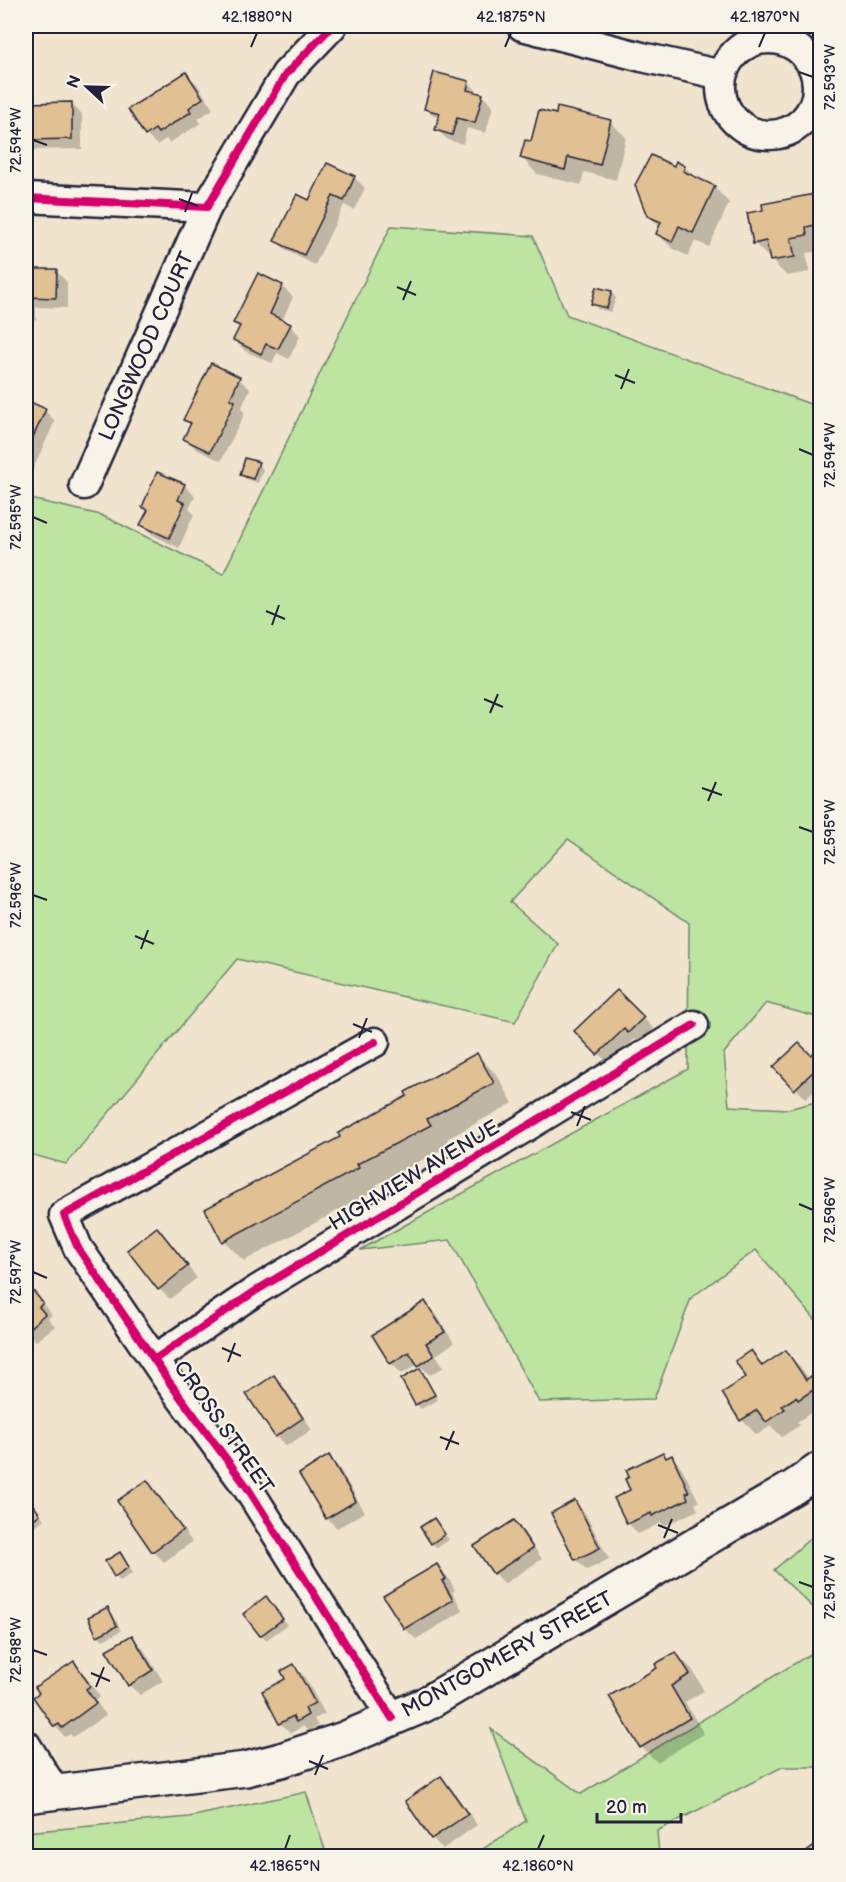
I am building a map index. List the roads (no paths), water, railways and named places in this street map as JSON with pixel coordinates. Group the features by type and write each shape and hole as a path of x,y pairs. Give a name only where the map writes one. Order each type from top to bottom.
{"main road":[{"name":"MONTGOMERY STREET","path":"41,1794 246,1769 344,1739 434,1699 763,1506 820,1469"}],"street":[{"name":"LONGWOOD COURT","path":"84,485 207,207 286,74 332,26"},
{"path":"522,26 722,75"},
{"path":"772,39 789,43 802,51 813,65 817,81 816,111 789,132 759,135 745,129 733,119 724,106 721,91 722,75 729,60 741,48 755,40 772,39"},
{"path":"26,198 207,207"},
{"name":"HIGHVIEW AVENUE","path":"155,1359 256,1290 694,1025"},
{"name":"CROSS STREET","path":"375,1042 64,1215 78,1248 247,1487 392,1718"},
{"path":"26,1745 41,1794"}]}
